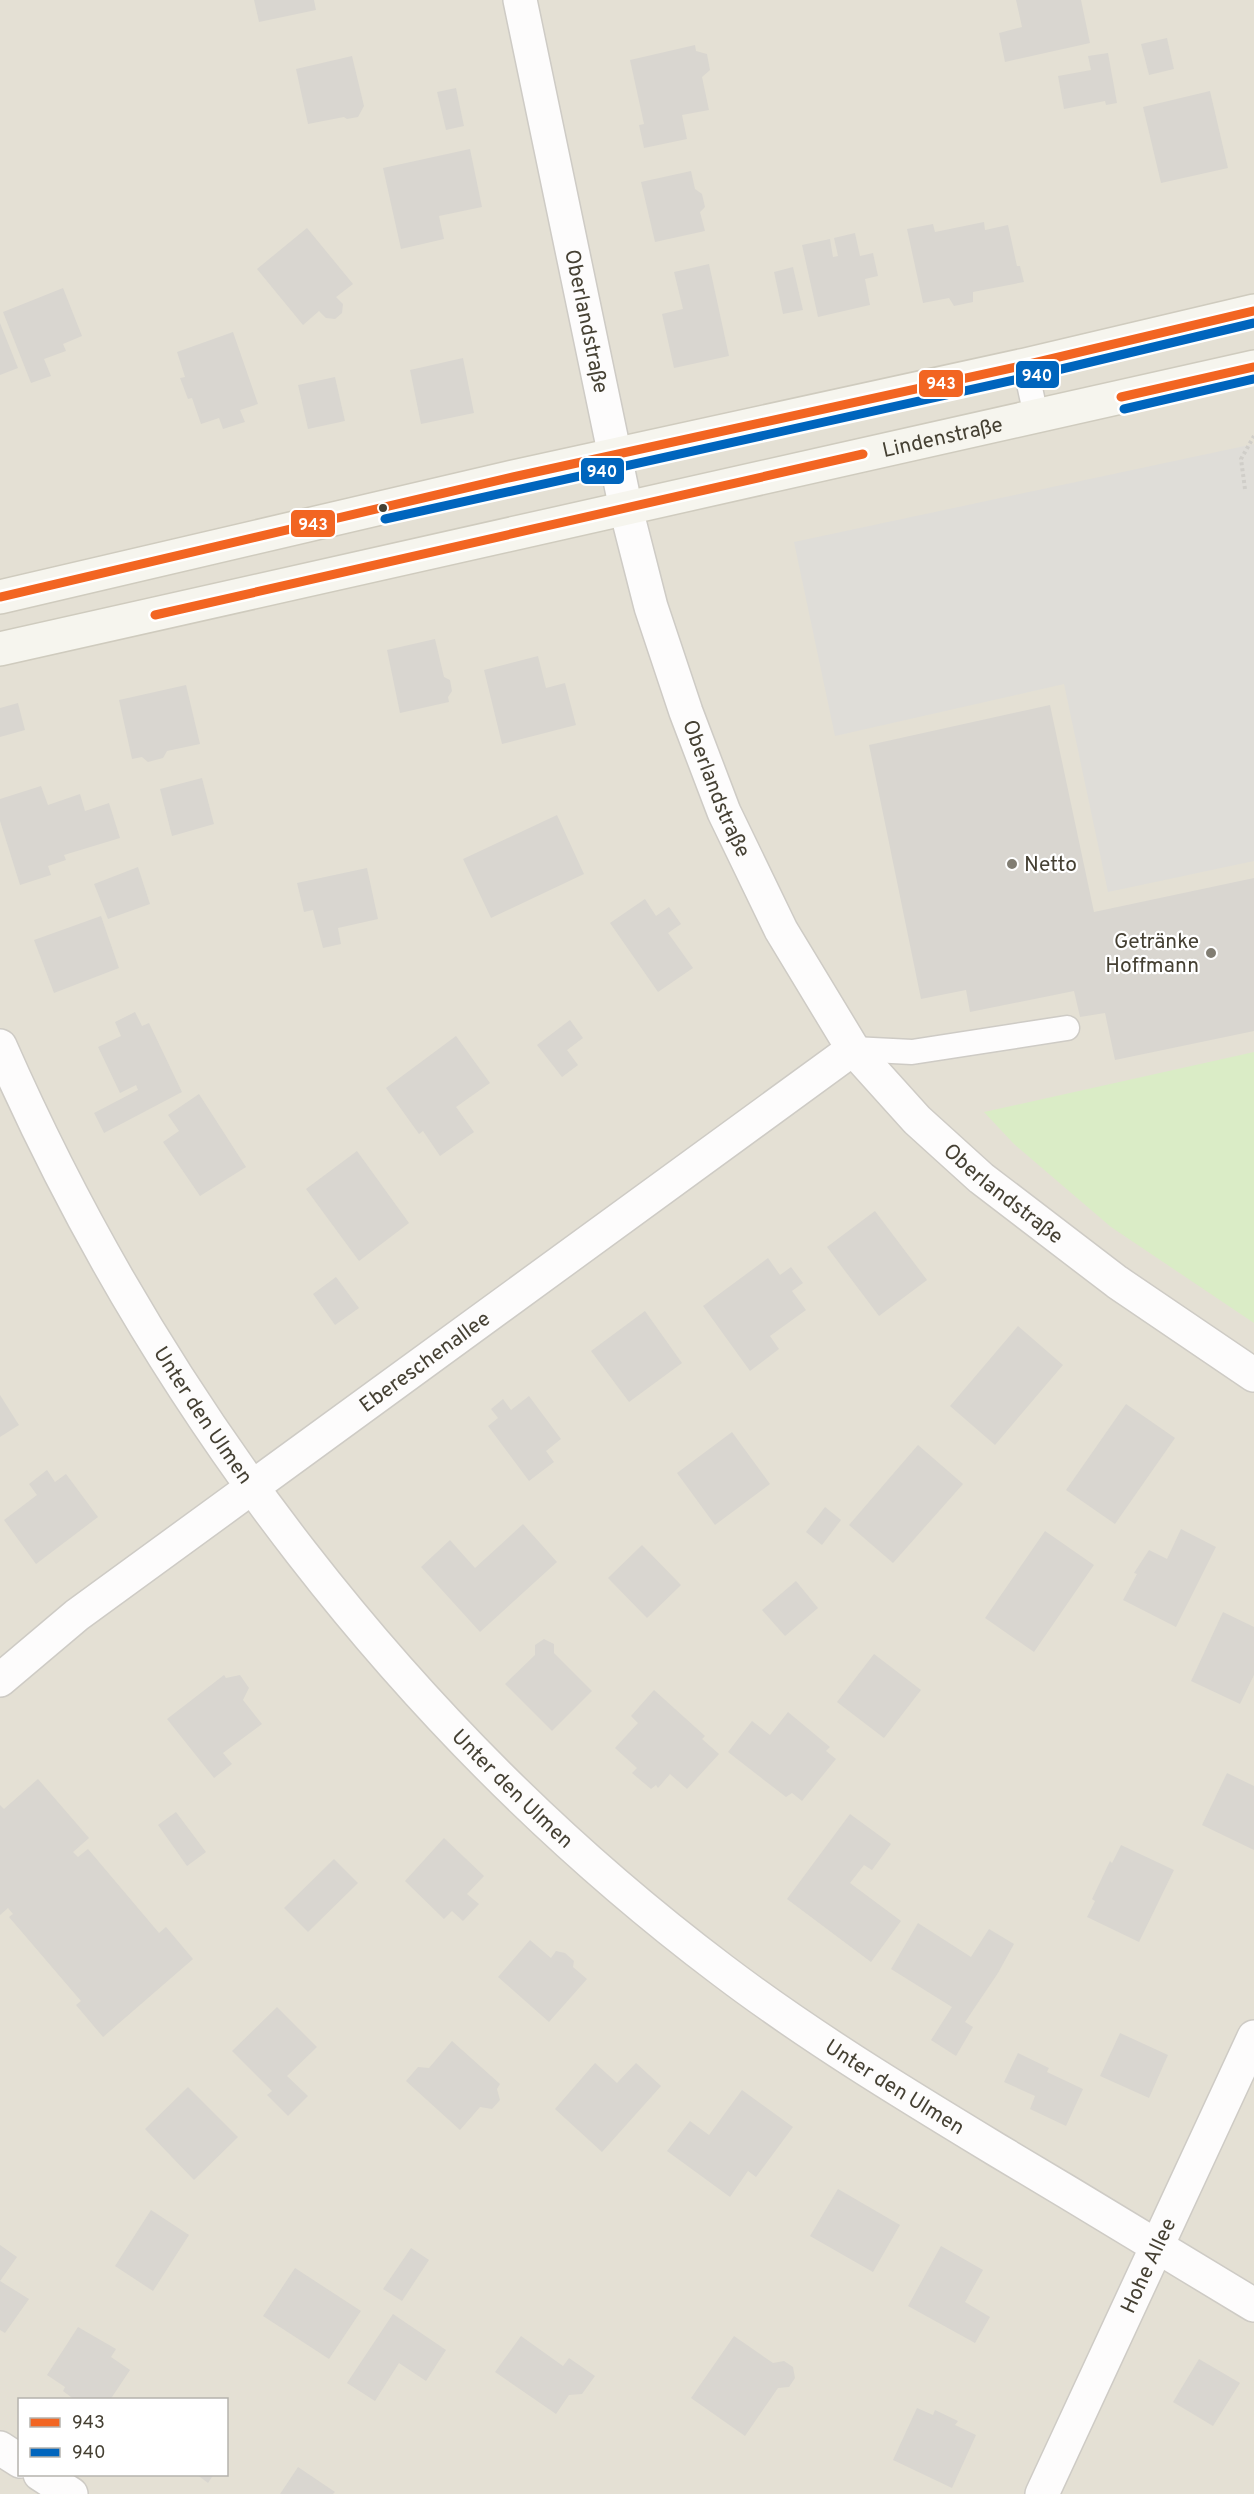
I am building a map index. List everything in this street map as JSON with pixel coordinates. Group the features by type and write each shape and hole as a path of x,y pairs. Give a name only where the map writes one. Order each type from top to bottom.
{"street":[{"name":"Oberlandstraße","path":"520,0 614,455 651,607 686,712 724,812 781,930 853,1049 918,1120 981,1178 1166,1318 1254,1376"},
{"path":"0,597 614,455 1025,365 1254,311"},
{"name":"Lindenstraße","path":"0,649 1254,367"},
{"name":"Unter den Ulmen","path":"0,1046 66,1186 130,1300 194,1402 253,1489 336,1595 444,1719 567,1842 637,1904 724,1972 830,2048 1254,2305"},
{"name":"Ebereschenallee","path":"0,1680 77,1615 253,1489 853,1049"},
{"name":"Hohe Allee","path":"1042,2494 1254,2037"},
{"path":"0,2448 18,2460"},
{"path":"42,2476 71,2494"}],"lane":[{"path":"1025,365 1036,416"},
{"path":"853,1049 912,1052 1067,1028"}],"path":[{"path":"1245,489 1241,459 1254,436"}],"shaded area":[{"path":"0,0 1254,0 1254,2494 0,2494"},
{"path":"1254,444 1254,861 1108,892 1064,684 835,736 794,542"}],"green space":[{"path":"1254,1052 1254,1323 1111,1227 1014,1144 984,1112"}],"building":[{"path":"254,0 314,0 316,10 259,22"},
{"path":"1016,0 1081,0 1090,43 1005,62 999,33 1022,27"},
{"path":"1167,38 1174,69 1149,75 1141,44"},
{"path":"695,45 696,51 707,54 710,70 702,77 709,110 682,115 687,139 644,148 639,125 644,124 630,60"},
{"path":"1108,53 1117,103 1106,105 1105,101 1064,109 1058,76 1091,70 1088,56"},
{"path":"352,56 364,106 358,117 347,119 344,117 308,124 296,69"},
{"path":"456,88 464,126 446,130 437,92"},
{"path":"1210,91 1228,168 1161,183 1143,107"},
{"path":"470,149 482,207 439,216 444,239 401,249 383,168"},
{"path":"691,171 695,189 702,194 705,207 700,212 705,231 655,242 641,182"},
{"path":"984,222 985,230 1008,225 1017,266 1020,266 1024,282 973,292 973,302 954,306 949,298 923,303 907,229 933,224 935,232"},
{"path":"307,228 353,284 336,297 343,304 342,313 335,319 326,318 319,311 303,325 257,269"},
{"path":"855,233 860,256 873,253 878,276 865,279 870,305 818,317 802,245 830,239 833,257 838,256 834,238"},
{"path":"709,264 729,356 674,368 662,314 683,309 674,272"},
{"path":"793,267 803,310 783,314 774,272"},
{"path":"63,288 82,336 63,344 66,351 44,359 51,376 31,383 3,312"},
{"path":"0,323 18,368 0,375"},
{"path":"233,332 258,404 240,410 245,422 223,429 219,418 201,424 192,398 188,399 180,378 185,377 177,352"},
{"path":"463,358 474,413 421,424 410,370"},
{"path":"335,377 345,421 308,429 298,385"},
{"path":"435,639 444,677 450,680 452,691 448,697 449,702 400,713 387,650"},
{"path":"538,656 546,688 565,683 576,725 502,744 484,670"},
{"path":"186,685 200,744 167,751 163,758 148,762 142,757 132,759 119,700"},
{"path":"18,703 25,730 0,737 0,708"},
{"path":"1050,705 1094,912 1254,878 1254,1031 1115,1060 1105,1013 1080,1017 1074,991 970,1012 966,990 921,999 869,745"},
{"path":"202,778 214,824 172,836 160,789"},
{"path":"41,786 48,805 80,794 85,811 109,803 120,838 64,855 66,860 48,866 51,875 20,885 0,821 0,799"},
{"path":"557,815 584,874 491,918 463,859"},
{"path":"138,867 150,904 108,919 94,884"},
{"path":"367,868 378,919 338,928 341,944 323,948 313,910 304,912 297,883"},
{"path":"645,899 656,916 669,907 681,924 668,933 693,968 658,992 610,923"},
{"path":"101,916 119,968 54,993 34,940"},
{"path":"135,1012 142,1026 149,1023 182,1092 104,1133 94,1113 138,1090 136,1085 120,1093 98,1047 121,1036 115,1022"},
{"path":"570,1020 583,1038 567,1050 578,1065 562,1077 537,1045"},
{"path":"456,1036 490,1083 456,1107 474,1132 440,1156 423,1131 419,1134 386,1088"},
{"path":"199,1094 246,1167 200,1196 163,1142 179,1131 168,1115"},
{"path":"357,1151 409,1223 359,1261 306,1189"},
{"path":"875,1211 927,1280 879,1316 827,1247"},
{"path":"768,1258 780,1275 791,1267 803,1283 792,1291 806,1310 770,1336 779,1349 750,1371 703,1306"},
{"path":"336,1277 359,1308 335,1325 313,1294"},
{"path":"645,1311 682,1363 629,1402 591,1351"},
{"path":"1018,1326 1063,1365 995,1445 950,1406"},
{"path":"0,1395 19,1425 0,1437"},
{"path":"529,1396 561,1439 546,1451 554,1462 529,1481 488,1426 498,1418 491,1409 503,1399 511,1410"},
{"path":"1126,1404 1175,1438 1115,1524 1066,1490"},
{"path":"732,1432 770,1484 715,1525 677,1473"},
{"path":"918,1445 963,1484 893,1563 849,1525"},
{"path":"47,1470 55,1482 66,1474 98,1517 36,1564 4,1520 37,1495 29,1484"},
{"path":"825,1507 841,1520 822,1545 806,1532"},
{"path":"523,1524 557,1562 480,1632 421,1567 450,1540 475,1568"},
{"path":"1181,1529 1216,1547 1176,1627 1123,1600 1137,1574 1134,1573 1149,1550 1167,1559"},
{"path":"1045,1531 1094,1565 1034,1652 985,1618"},
{"path":"642,1545 681,1585 647,1618 608,1578"},
{"path":"796,1581 818,1608 785,1636 762,1610"},
{"path":"1223,1612 1254,1627 1254,1675 1240,1704 1191,1681"},
{"path":"544,1639 554,1644 554,1653 592,1691 552,1731 505,1684 535,1655 535,1645"},
{"path":"874,1654 921,1690 884,1738 837,1702"},
{"path":"224,1675 226,1678 240,1675 249,1688 243,1700 262,1724 223,1753 232,1764 214,1778 167,1719"},
{"path":"654,1690 705,1736 702,1739 719,1754 687,1789 670,1774 658,1788 656,1785 651,1789 632,1773 637,1768 615,1748 638,1723 631,1716"},
{"path":"788,1712 830,1747 826,1751 836,1759 802,1801 792,1793 786,1797 728,1752 752,1721 770,1735"},
{"path":"1227,1773 1254,1786 1254,1850 1202,1825"},
{"path":"38,1779 89,1838 73,1852 78,1857 88,1849 159,1933 166,1927 193,1959 103,2037 76,2005 81,2001 9,1917 13,1914 8,1908 0,1915 0,1805 4,1809"},
{"path":"176,1812 206,1852 187,1866 158,1825"},
{"path":"850,1814 891,1844 872,1870 864,1865 850,1883 901,1921 871,1962 787,1899"},
{"path":"444,1838 484,1876 467,1894 479,1904 463,1921 452,1911 444,1919 405,1881"},
{"path":"1121,1845 1174,1870 1139,1942 1087,1917 1095,1901 1092,1899 1110,1861 1112,1863"},
{"path":"334,1859 358,1883 308,1932 284,1908"},
{"path":"918,1923 971,1957 989,1929 1014,1944 998,1973 965,2022 973,2027 956,2056 931,2040 952,2007 891,1969"},
{"path":"530,1940 551,1958 556,1951 565,1953 574,1961 573,1967 587,1979 549,2022 498,1977"},
{"path":"277,2007 317,2047 287,2076 308,2096 288,2116 267,2095 272,2091 232,2051"},
{"path":"1120,2033 1168,2055 1149,2098 1100,2076"},
{"path":"452,2041 500,2084 497,2089 500,2100 492,2109 480,2107 460,2130 406,2081 418,2067 429,2068"},
{"path":"1018,2053 1049,2068 1047,2072 1083,2089 1066,2126 1030,2109 1035,2096 1004,2082"},
{"path":"595,2063 617,2083 636,2063 661,2086 602,2152 555,2109"},
{"path":"188,2087 238,2137 194,2180 145,2129"},
{"path":"742,2090 793,2127 756,2177 748,2171 730,2197 667,2151 690,2121 709,2135"},
{"path":"838,2189 900,2225 873,2272 810,2236"},
{"path":"151,2210 189,2235 153,2291 115,2266"},
{"path":"0,2245 17,2257 0,2281"},
{"path":"941,2246 983,2270 965,2302 990,2317 975,2343 908,2306"},
{"path":"411,2248 429,2260 402,2301 383,2289"},
{"path":"295,2268 361,2311 329,2359 263,2316"},
{"path":"0,2281 29,2299 5,2333 0,2330"},
{"path":"393,2314 446,2350 426,2381 399,2363 375,2401 347,2383"},
{"path":"78,2327 116,2349 111,2357 130,2370 111,2398 72,2398 63,2391 65,2387 47,2375"},
{"path":"521,2336 563,2366 569,2358 595,2376 582,2394 569,2395 556,2414 495,2372"},
{"path":"734,2336 773,2363 784,2361 793,2367 795,2378 789,2387 778,2388 745,2436 691,2398"},
{"path":"1199,2359 1240,2383 1213,2426 1173,2402"},
{"path":"917,2408 933,2415 935,2410 958,2421 955,2425 976,2435 952,2488 893,2460"},
{"path":"298,2467 335,2492 333,2494 280,2494"},
{"path":"199,2476 213,2476 208,2483"}],"transit line":[{"name":"943","path":"0,597 513,477 1025,365 1254,311"},
{"name":"940","path":"385,519 1028,377 1254,323"},
{"name":"943","path":"1121,397 1254,367"},
{"name":"940","path":"1124,409 1254,379"},
{"name":"943","path":"155,615 863,454"}],"place":[{"name":"Netto","path":"1012,864"},
{"name":"Getränke Hoffmann","path":"1211,953"}]}
